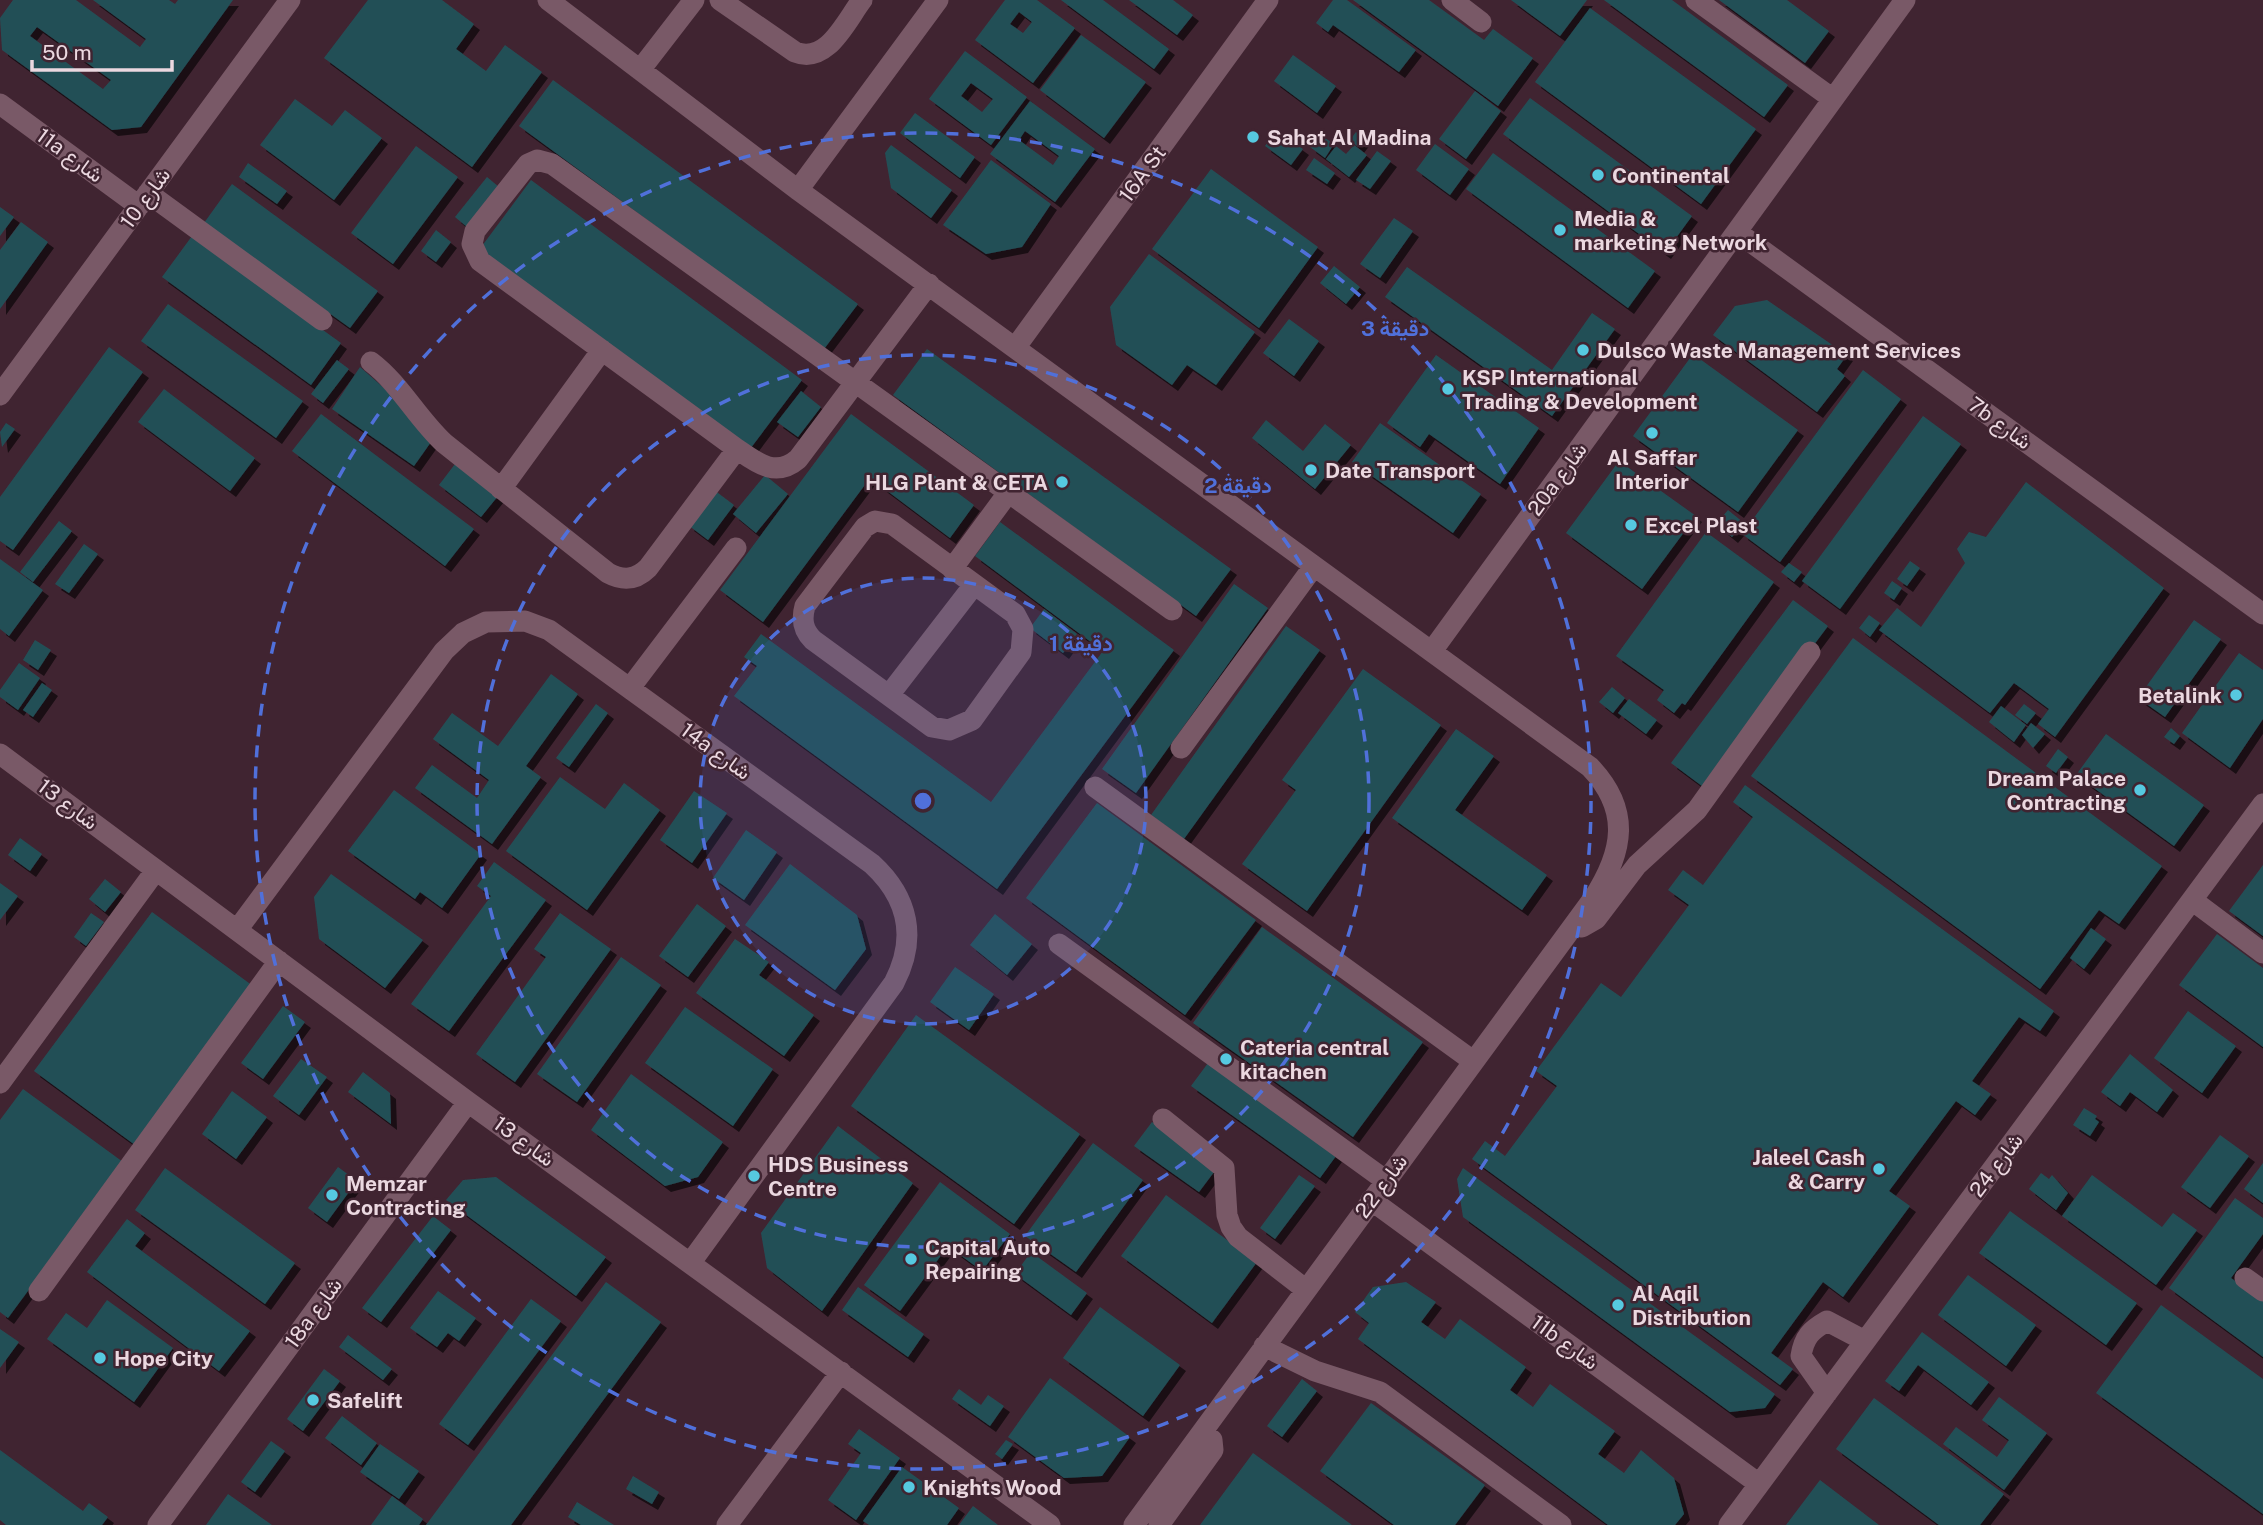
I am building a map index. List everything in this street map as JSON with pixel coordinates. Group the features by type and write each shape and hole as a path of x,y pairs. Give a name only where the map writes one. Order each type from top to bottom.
{"street":[{"name":"شارع 10","path":"0,395 290,0"},
{"path":"548,0 798,190 1432,652"},
{"path":"640,70 694,0"},
{"path":"720,0 796,52 810,56 824,51 862,0"},
{"path":"798,190 938,0"},
{"name":"16A St","path":"1015,348 1268,0"},
{"path":"1452,0 1481,22"},
{"path":"1696,0 1833,99"},
{"name":"20a شارع","path":"1432,652 1905,0"},
{"name":"11a شارع","path":"0,104 322,320"},
{"path":"929,284 854,383 798,459 786,467 766,467 737,449 480,261 473,250 475,231 524,168 532,162 552,164 854,383 1172,610"},
{"name":"7b شارع","path":"1737,232 2263,614"},
{"path":"501,489 602,350"},
{"path":"371,362 394,382 432,432 608,573 629,579 648,568 737,449"},
{"path":"952,569 1008,493"},
{"path":"875,521 892,524 974,584 1015,614 1025,637 1021,652 972,720 958,729 940,730 809,635 803,624 805,606 865,527 875,521"},
{"path":"630,688 736,548"},
{"path":"1181,748 1314,566"},
{"path":"889,695 974,584"},
{"name":"14a شارع","path":"237,930 444,650 463,633 499,619 537,624 630,688 872,864 897,892 908,929 903,966 894,983 691,1262"},
{"name":"شارع 22","path":"1134,1525 1601,886 1619,842 1618,813 1613,800 1590,766 1432,652"},
{"path":"1573,925 1583,927 1592,923 1637,865 1697,810 1810,652"},
{"name":"شارع 13","path":"0,754 468,1101 1050,1525"},
{"path":"1095,787 1473,1061"},
{"name":"شارع 24","path":"1729,1525 2263,804"},
{"path":"0,1083 156,870"},
{"path":"2192,900 2263,953"},
{"path":"1059,944 1385,1180"},
{"path":"40,1291 279,961"},
{"name":"18a شارع","path":"158,1525 468,1101"},
{"path":"1163,1119 1224,1167 1227,1215 1238,1237 1306,1289"},
{"name":"11b شارع","path":"1371,1200 1759,1484"},
{"path":"2245,1278 2263,1291"},
{"path":"1827,1393 1801,1356 1803,1342 1812,1330 1827,1321 1865,1341"},
{"path":"1264,1346 1315,1371 1380,1392 1561,1525"},
{"path":"727,1525 841,1372"},
{"path":"1159,1525 1213,1450 1212,1440 1202,1432"}],"building":[{"path":"13,0 76,0 140,47 146,39 93,0 169,0 175,4 178,0 233,0 141,127 112,130 2,50 0,18","holes":["37,27 111,80 103,89 30,36"]},
{"path":"368,0 442,0 474,24 456,49 486,71 505,45 542,72 472,167 324,58"},
{"path":"1005,0 1037,0 1075,28 1033,83 975,40","holes":["1019,12 1032,22 1023,33 1010,24"]},
{"path":"1061,0 1103,0 1169,49 1154,69"},
{"path":"1129,0 1173,0 1193,15 1177,35"},
{"path":"1333,0 1347,0 1416,50 1399,72 1333,25 1328,32 1316,23"},
{"path":"1353,0 1429,0 1484,40 1493,29 1533,58 1498,106"},
{"path":"1511,0 1587,0 1560,36"},
{"path":"1604,0 1672,0 1788,85 1764,117"},
{"path":"1719,0 1787,0 1829,31 1805,63"},
{"path":"1590,8 1756,129 1701,204 1535,82"},
{"path":"1081,35 1146,82 1104,138 1040,90"},
{"path":"965,51 1027,97 991,145 929,99","holes":["971,83 993,99 982,112 961,96"]},
{"path":"1293,55 1336,86 1317,113 1274,81"},
{"path":"553,80 858,304 824,349 519,126"},
{"path":"1475,91 1501,111 1466,159 1439,139"},
{"name":"Continental","path":"1530,98 1692,216 1665,253 1503,134"},
{"path":"295,99 332,126 345,110 382,138 334,200 260,145"},
{"path":"1030,101 1095,149 1055,202 990,154","holes":["1025,131 1059,156 1053,165 1019,140"]},
{"path":"915,113 975,157 960,178 900,133"},
{"path":"1277,130 1303,149 1291,165 1265,146"},
{"path":"1356,132 1364,139 1358,147 1350,140"},
{"path":"1319,134 1334,144 1325,158 1310,147"},
{"path":"1435,144 1469,169 1450,195 1416,170"},
{"path":"891,145 952,190 931,218 891,188 885,153"},
{"path":"1354,145 1367,155 1349,177 1326,159 1336,146 1346,154"},
{"path":"416,146 458,177 393,264 351,233"},
{"path":"1377,151 1391,161 1370,189 1356,180"},
{"name":"Media & marketing Network","path":"1493,153 1655,271 1628,308 1466,189"},
{"path":"1314,158 1335,173 1327,184 1306,170"},
{"path":"991,160 1051,204 1022,247 986,254 943,225"},
{"path":"248,163 287,191 277,204 239,177"},
{"path":"1211,169 1318,247 1259,328 1152,249"},
{"path":"487,177 499,187 467,227 455,217"},
{"path":"531,180 802,380 750,449 479,250"},
{"path":"232,184 378,291 350,328 204,223"},
{"path":"0,207 14,217 0,236"},
{"path":"1394,218 1413,231 1380,278 1360,264"},
{"path":"21,222 48,242 0,309 0,250"},
{"path":"436,230 451,242 436,262 421,251"},
{"path":"192,236 341,343 311,385 162,277"},
{"path":"1149,254 1255,332 1216,385 1187,365 1172,385 1116,345 1110,307"},
{"path":"1334,266 1360,287 1346,304 1320,283"},
{"path":"1407,267 1552,370 1592,313 1615,329 1552,416 1385,297"},
{"path":"1767,300 1847,355 1837,369 1845,376 1817,412 1713,335 1735,306"},
{"path":"168,304 303,401 276,438 141,341"},
{"path":"1289,319 1319,341 1294,376 1263,353"},
{"path":"109,347 143,372 13,550 0,541 0,497"},
{"name":"HLG Plant & CETA","path":"927,349 1231,569 1196,616 893,395"},
{"path":"1693,354 1798,430 1738,512 1633,436"},
{"name":"KSP International Trading & Development","path":"1436,355 1539,428 1500,484 1429,434 1420,447 1387,423"},
{"path":"337,360 349,369 323,403 311,394"},
{"path":"360,367 392,395 431,442 414,466 332,409"},
{"path":"1863,370 1901,399 1780,562 1742,534"},
{"path":"164,389 255,458 230,491 138,422"},
{"path":"801,391 821,407 798,437 777,422"},
{"path":"321,414 474,529 445,566 292,451"},
{"path":"851,414 974,505 950,538 870,478 763,622 720,590"},
{"path":"1923,416 1961,444 1840,609 1802,581"},
{"name":"Date Transport","path":"1266,420 1303,451 1325,424 1351,445 1315,489 1252,438"},
{"path":"6,423 15,429 2,447 0,432"},
{"path":"1380,423 1481,494 1453,533 1352,462"},
{"name":"Excel Plast","path":"1619,461 1696,516 1642,589 1566,533"},
{"path":"455,464 498,496 481,517 439,485"},
{"path":"765,475 788,494 756,533 733,514"},
{"path":"2026,482 2164,588 2055,737 2038,724 2049,709 2014,683 1990,713 1879,630 1897,608 1921,627 1965,563 1957,549 1969,532 1986,537"},
{"path":"714,490 734,505 708,540 688,525"},
{"path":"1728,510 1744,523 1732,537 1716,524"},
{"path":"59,521 72,531 33,582 20,572"},
{"path":"1000,522 1174,650 997,889 734,696 757,666 744,657 761,634 991,802 1103,651 975,556"},
{"path":"1706,532 1774,582 1685,705 1682,703 1674,713 1657,700 1664,690 1616,656"},
{"path":"84,544 98,554 69,593 55,584"},
{"path":"0,559 43,590 9,636 0,629"},
{"path":"1910,561 1920,568 1907,586 1897,579"},
{"path":"1789,563 1802,572 1794,582 1781,572"},
{"path":"1892,581 1902,588 1894,600 1884,593"},
{"path":"1234,584 1268,608 1136,793 1102,769"},
{"path":"1793,600 1828,626 1706,789 1671,763"},
{"path":"1044,609 1077,634 1063,653 1030,628"},
{"path":"1869,615 1880,623 1870,637 1859,628"},
{"path":"2194,620 2221,639 2165,717 2138,698"},
{"path":"1286,626 1320,650 1184,839 1151,815"},
{"path":"1853,638 2162,866 2119,924 2099,910 2040,989 1751,776"},
{"path":"35,640 51,650 38,670 23,660"},
{"name":"Betalink","path":"2239,653 2263,670 2263,719 2230,768 2182,733"},
{"path":"19,663 40,678 18,710 0,697 0,690"},
{"path":"1363,669 1441,725 1307,911 1242,864 1296,790 1282,780"},
{"path":"551,674 578,694 526,766 541,777 492,844 415,788 432,765 477,798 489,780 433,739 452,713 498,746"},
{"path":"42,683 52,690 33,717 23,710"},
{"path":"1612,687 1625,698 1613,713 1599,702"},
{"path":"1629,699 1657,720 1646,734 1618,713"},
{"path":"596,704 608,713 569,767 556,758"},
{"path":"2024,704 2036,713 2027,724 2015,715"},
{"path":"2001,706 2026,725 2014,742 1989,722"},
{"path":"2031,723 2045,734 2033,748 2022,735"},
{"path":"2171,728 2180,736 2174,744 2164,737"},
{"path":"1456,729 1494,756 1455,810 1547,875 1522,910 1392,818"},
{"name":"Dream Palace Contracting","path":"2106,734 2204,805 2174,846 2076,775"},
{"path":"2058,749 2068,757 2056,773 2046,766"},
{"path":"560,777 605,809 624,783 660,810 587,910 506,851"},
{"path":"1745,785 2054,1011 2040,1031 2019,1017 1972,1081 1991,1094 1975,1115 1956,1101 1889,1191 1910,1206 1843,1297 1823,1282 1771,1353 1793,1369 1780,1385 1472,1159 1485,1141 1505,1156 1557,1086 1536,1071 1601,983 1621,997 1689,905 1668,890 1683,870 1703,885 1753,817 1733,802"},
{"path":"394,790 481,854 442,908 420,892 415,899 348,851"},
{"path":"694,791 727,813 692,863 660,840"},
{"path":"1097,803 1256,920 1185,1015 1026,898"},
{"path":"746,830 777,852 744,900 713,878"},
{"path":"20,838 42,854 30,871 8,855"},
{"path":"494,862 546,900 449,1031 411,1004 491,896 477,886"},
{"path":"790,864 857,915 866,949 835,990 745,925"},
{"path":"2263,865 2263,936 2229,911"},
{"path":"331,874 423,940 385,988 319,939 314,897"},
{"path":"105,879 121,892 105,912 89,899"},
{"path":"0,883 18,896 0,920"},
{"path":"697,904 726,926 688,977 659,956"},
{"path":"152,912 253,986 135,1145 34,1071"},
{"path":"91,913 104,922 86,946 74,937"},
{"path":"560,913 611,949 515,1082 476,1054 546,957 534,949"},
{"path":"995,914 1032,944 1007,975 970,945"},
{"path":"1262,927 1423,1042 1353,1137 1193,1023"},
{"path":"2091,928 2106,939 2084,969 2070,958"},
{"path":"2217,934 2263,968 2263,1047 2179,985"},
{"path":"735,939 769,962 759,975 814,1015 784,1056 696,993"},
{"path":"621,957 661,985 577,1102 537,1074"},
{"path":"955,967 994,994 969,1030 930,1002"},
{"path":"283,1006 305,1022 263,1079 241,1063"},
{"path":"685,1007 773,1069 733,1126 645,1063"},
{"path":"2188,1011 2236,1046 2202,1093 2154,1058"},
{"path":"916,1015 1080,1134 1014,1224 851,1106"},
{"path":"2130,1054 2173,1090 2157,1112 2130,1092 2120,1106 2101,1092"},
{"path":"301,1059 327,1077 299,1115 273,1096"},
{"path":"1208,1063 1336,1156 1320,1178 1191,1086"},
{"path":"363,1072 390,1093 391,1124 348,1092"},
{"path":"631,1074 723,1142 698,1177 665,1186 591,1130"},
{"path":"23,1089 123,1162 8,1318 0,1312 0,1120"},
{"path":"232,1091 267,1117 236,1159 202,1134"},
{"path":"2084,1108 2097,1116 2095,1119 2099,1122 2090,1136 2073,1125"},
{"path":"1152,1122 1217,1168 1199,1192 1134,1146"},
{"path":"838,1126 913,1183 822,1311 767,1268 761,1233"},
{"path":"2220,1135 2249,1156 2210,1208 2181,1187"},
{"path":"1093,1143 1143,1180 1076,1272 1025,1236"},
{"path":"2263,1163 2263,1203 2244,1189"},
{"name":"Memzar Contracting","path":"338,1167 357,1181 327,1222 308,1208"},
{"path":"165,1168 295,1263 265,1304 135,1210"},
{"name":"Al Aqil Distribution","path":"1463,1168 1775,1394 1765,1408 1730,1412 1463,1217 1457,1179"},
{"path":"2041,1173 2049,1179 2052,1175 2068,1193 2056,1210 2029,1189"},
{"path":"1299,1175 1315,1186 1275,1239 1260,1228"},
{"path":"2092,1175 2162,1227 2173,1213 2197,1230 2156,1285 2062,1216"},
{"path":"496,1177 606,1257 576,1296 446,1200 463,1180"},
{"name":"Capital Auto Repairing","path":"940,1182 1010,1234 982,1271 948,1246 900,1311 864,1285"},
{"path":"1166,1195 1257,1262 1212,1323 1121,1256"},
{"path":"2235,1198 2263,1218 2263,1234 2231,1278 2263,1301 2263,1357 2169,1288"},
{"path":"2010,1211 2137,1303 2106,1345 1979,1253"},
{"path":"433,1216 451,1230 381,1322 362,1308"},
{"path":"127,1219 145,1233 135,1246 250,1331 219,1371 87,1272"},
{"path":"1031,1252 1087,1293 1071,1315 1015,1274"},
{"path":"1968,1275 2036,1325 2006,1366 1938,1315"},
{"path":"606,1282 661,1322 511,1525 426,1525"},
{"path":"1406,1282 1436,1302 1421,1322 1445,1339 1460,1319 1526,1367 1510,1390 1533,1407 1550,1384 1615,1431 1598,1454 1624,1473 1641,1450 1674,1478 1684,1514 1675,1525 1608,1525 1358,1339 1369,1323 1355,1312 1373,1287"},
{"path":"858,1287 924,1334 908,1357 842,1310"},
{"path":"438,1291 476,1318 459,1341 448,1333 437,1347 410,1328"},
{"path":"531,1299 561,1321 468,1445 439,1424"},
{"path":"107,1300 173,1348 134,1402 47,1339 66,1313 87,1328"},
{"path":"2161,1305 2263,1379 2263,1514 2096,1393"},
{"path":"1100,1307 1180,1365 1143,1416 1063,1358"},
{"path":"0,1329 19,1342 0,1368"},
{"path":"1922,1332 1989,1382 1971,1405 1918,1365 1899,1391 1885,1381"},
{"path":"348,1335 392,1369 383,1380 339,1347"},
{"name":"Safelift","path":"324,1369 340,1381 303,1431 287,1419"},
{"path":"1050,1378 1130,1437 1102,1476 1064,1478 1008,1437"},
{"path":"1302,1379 1317,1391 1282,1437 1267,1426"},
{"path":"959,1389 981,1405 988,1395 1004,1406 990,1426 952,1399"},
{"path":"1999,1397 2047,1433 2004,1490 1943,1444 1956,1427 1997,1457 2009,1440 1982,1420"},
{"path":"1874,1398 2004,1494 1980,1525 1939,1525 1836,1449"},
{"path":"1371,1403 1485,1485 1455,1525 1394,1525 1320,1471"},
{"path":"342,1416 377,1443 361,1465 325,1438"},
{"path":"859,1429 900,1458 856,1520 828,1500 861,1453 848,1444"},
{"path":"1006,1440 1013,1444 1002,1459 995,1454"},
{"path":"271,1441 285,1451 255,1492 241,1482"},
{"path":"380,1444 419,1471 399,1499 360,1472"},
{"path":"0,1450 83,1511 89,1503 108,1517 102,1525 6,1525 0,1520"},
{"path":"1253,1453 1352,1525 1200,1525"},
{"name":"Knights Wood","path":"902,1467 959,1508 947,1525 869,1525 863,1521"},
{"path":"633,1476 659,1492 652,1504 626,1489"},
{"path":"1820,1480 1879,1525 1786,1525"},
{"path":"228,1494 272,1525 206,1525"},
{"path":"392,1496 423,1519 419,1525 371,1525"},
{"path":"577,1502 614,1525 581,1525 568,1517"},
{"path":"973,1506 998,1525 959,1525"}],"place":[{"name":"Sahat Al Madina","path":"1253,137"},
{"name":"Continental","path":"1598,175"},
{"name":"Media & marketing Network","path":"1560,230"},
{"name":"Dulsco Waste Management Services","path":"1583,350"},
{"name":"KSP International Trading & Development","path":"1448,389"},
{"name":"Al Saffar Interior","path":"1652,433"},
{"name":"Date Transport","path":"1311,470"},
{"name":"HLG Plant & CETA","path":"1062,482"},
{"name":"Excel Plast","path":"1631,525"},
{"name":"Betalink","path":"2236,695"},
{"name":"Dream Palace Contracting","path":"2140,790"},
{"name":"Cateria central kitachen","path":"1226,1059"},
{"name":"Jaleel Cash & Carry","path":"1879,1169"},
{"name":"HDS Business Centre","path":"754,1176"},
{"name":"Memzar Contracting","path":"332,1195"},
{"name":"Capital Auto Repairing","path":"911,1259"},
{"name":"Al Aqil Distribution","path":"1618,1305"},
{"name":"Hope City","path":"100,1358"},
{"name":"Safelift","path":"313,1400"},
{"name":"Knights Wood","path":"909,1487"}]}
